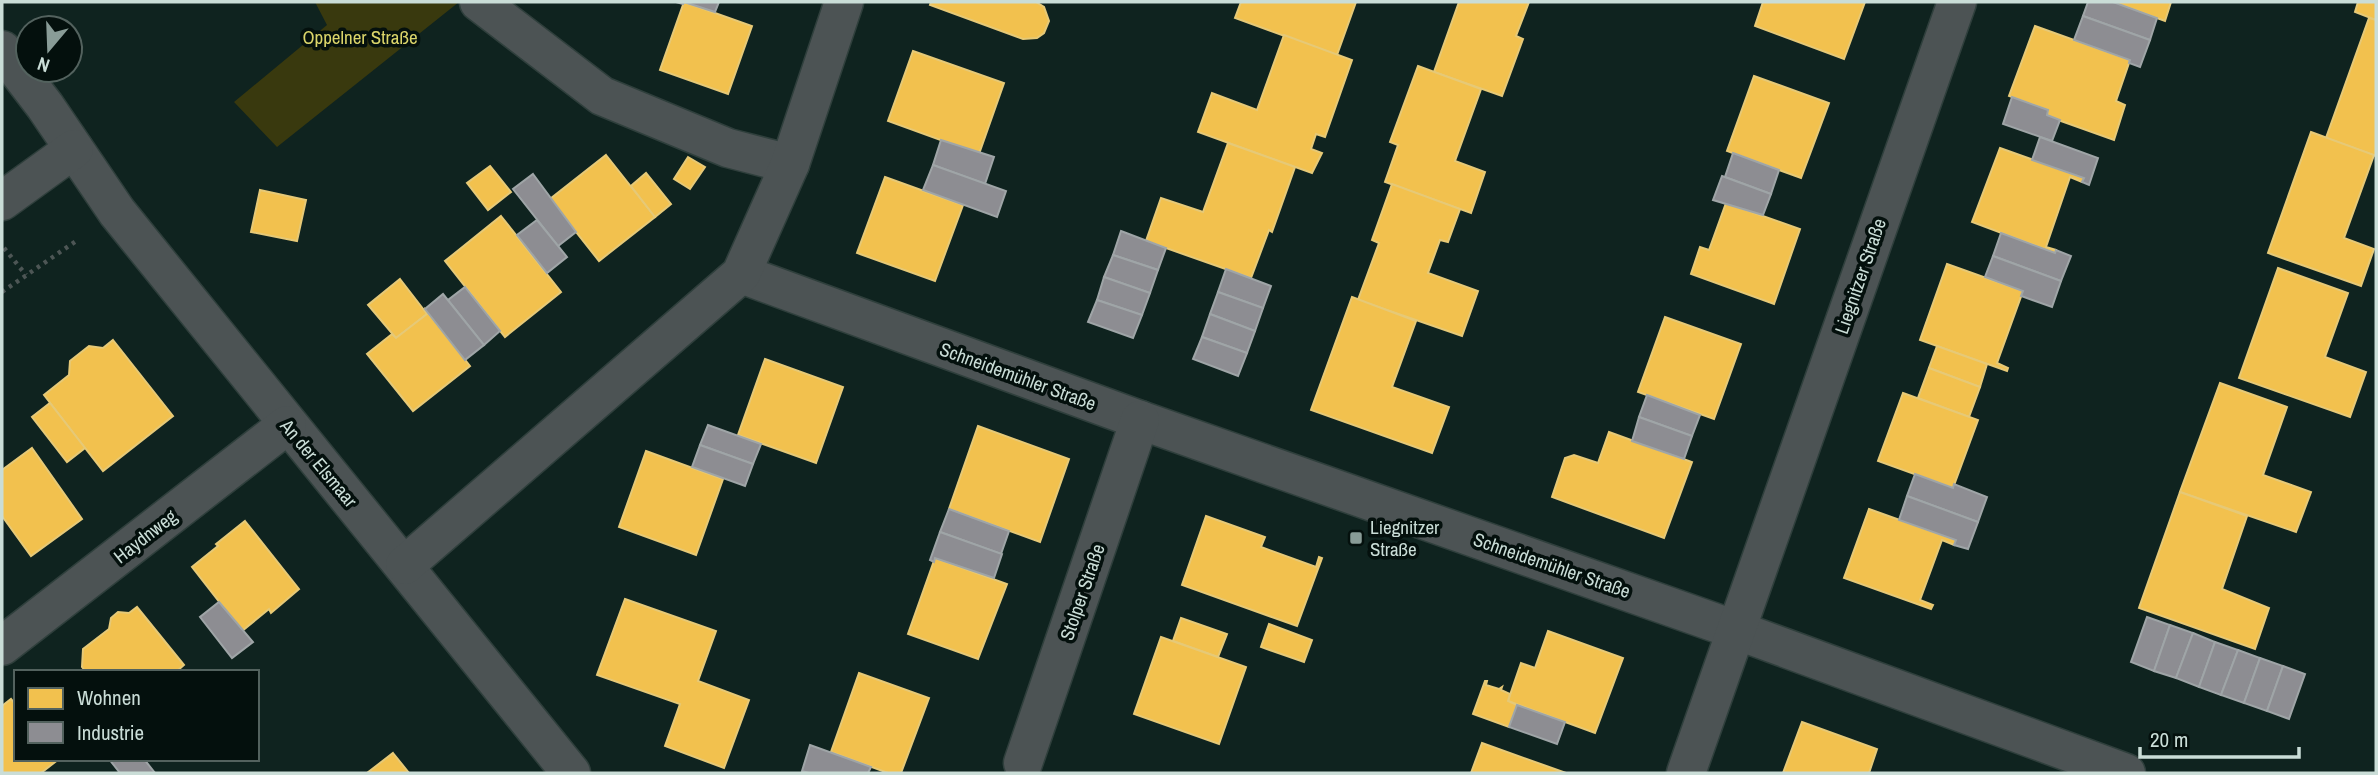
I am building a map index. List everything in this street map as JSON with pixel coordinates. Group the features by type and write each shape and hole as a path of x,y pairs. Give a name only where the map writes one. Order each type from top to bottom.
{"street":[{"path":"479,2 602,96 728,148 790,164"},
{"path":"405,565 741,274 790,164 844,2"},
{"name":"Liegnitzer Straße","path":"1686,773 1957,2"},
{"name":"An der Elsmaar","path":"2,50 45,106 117,212 571,773"},
{"path":"2,201 74,149"},
{"name":"Schneidemühler Straße","path":"741,274 1140,420 1736,630 2126,773"},
{"name":"Stolper Straße","path":"1023,763 1140,420"},
{"name":"Haydnweg","path":"2,646 287,425"}],"path":[{"path":"2,292 117,212"},
{"path":"2,245 26,275"}],"green space":[{"name":"Oppelner Straße","path":"315,2 459,2 277,147 234,102 327,25"}],"building: Wohnen":[{"path":"684,2 752,26 728,94 660,70"},
{"path":"931,2 1036,2 1044,7 1049,21 1044,33 1037,38 1023,39 930,5"},
{"path":"1241,2 1356,2 1337,55 1235,18"},
{"path":"1459,2 1529,2 1516,36 1523,39 1502,96 1434,72"},
{"path":"1763,2 1865,2 1844,59 1755,26"},
{"path":"2113,2 2171,2 2165,21"},
{"path":"2358,2 2376,2 2376,20 2355,12"},
{"path":"2369,18 2376,20 2376,156 2326,138"},
{"path":"2035,26 2130,60 2116,101 2125,105 2114,140 2061,121 2047,115 2048,110 2009,96"},
{"path":"1284,35 1352,60 1325,137 1316,134 1311,149 1322,153 1312,173 1198,132 1212,93 1257,110"},
{"path":"913,51 1004,83 979,154 888,121"},
{"path":"1418,66 1481,89 1455,161 1485,172 1471,213 1385,182 1398,145 1390,142"},
{"path":"1754,76 1829,103 1801,178 1727,151"},
{"path":"2311,132 2374,155 2344,238 2374,249 2361,286 2268,253"},
{"path":"1228,143 1295,167 1272,232 1269,230 1251,278 1146,241 1161,198 1203,212"},
{"path":"2000,148 2084,178 2082,182 2070,177 2046,247 2056,250 2055,253 1972,222"},
{"path":"606,155 655,217 599,261 550,199"},
{"path":"688,157 705,167 690,189 674,179"},
{"path":"490,166 511,192 488,210 467,183"},
{"path":"646,173 671,204 655,217 631,186"},
{"path":"885,177 963,205 935,281 857,253"},
{"path":"1392,184 1460,209 1448,242 1440,240 1428,273 1478,291 1462,336 1358,300 1379,243 1372,240"},
{"path":"260,190 306,200 297,241 251,232"},
{"path":"1726,203 1800,229 1774,304 1691,274 1700,247 1709,250"},
{"path":"501,216 561,292 505,337 445,261"},
{"path":"1947,264 2023,291 1997,363 2008,368 2007,371 1920,340"},
{"path":"2278,268 2348,293 2325,357 2366,372 2350,417 2239,378"},
{"path":"400,279 427,314 396,338 368,305"},
{"path":"1352,297 1416,321 1392,387 1449,407 1432,453 1311,410"},
{"path":"424,308 470,366 413,411 367,354 392,334 396,338 427,314"},
{"path":"1665,317 1741,344 1714,419 1638,392"},
{"path":"113,340 173,416 103,471 44,395 69,375 70,361 89,346 103,348"},
{"path":"1937,346 1987,364 1980,387 1929,368"},
{"path":"765,359 843,387 816,463 738,435"},
{"path":"1929,368 1980,387 1969,417 1918,398"},
{"path":"2220,383 2287,407 2263,475 2311,492 2296,532 2180,492"},
{"path":"1903,393 1978,420 1953,488 1878,461"},
{"path":"50,403 85,448 67,462 32,417"},
{"path":"978,426 1069,459 1040,542 949,509"},
{"path":"1609,432 1692,462 1664,538 1552,497 1565,458 1574,455 1598,463"},
{"path":"32,448 82,519 31,556 2,516 2,470"},
{"path":"646,451 723,479 696,555 619,527"},
{"path":"2180,492 2247,516 2222,589 2269,608 2255,649 2139,608"},
{"path":"1869,509 1956,540 1954,545 1942,540 1920,600 1933,605 1931,609 1844,578"},
{"path":"1206,516 1265,537 1261,547 1316,567 1319,557 1322,558 1297,626 1182,585"},
{"path":"245,521 299,589 271,613 269,609 242,631 192,567"},
{"path":"935,558 1007,584 978,659 908,634"},
{"path":"625,599 716,631 698,681 749,700 724,768 665,746 680,704 597,675"},
{"path":"137,607 184,665 178,670 84,670 82,667 83,649 109,629 111,618 118,612 129,613"},
{"path":"1181,618 1227,634 1218,657 1173,641"},
{"path":"1269,624 1312,640 1304,662 1261,647"},
{"path":"1548,631 1623,658 1595,733 1508,701 1521,663 1535,668"},
{"path":"1161,637 1246,667 1219,744 1134,714"},
{"path":"859,673 929,698 901,773 888,773 831,752"},
{"path":"1485,681 1486,685 1499,689 1502,687 1501,690 1510,694 1508,701 1517,705 1509,727 1473,714"},
{"path":"11,699 14,703 14,761 56,761 41,773 2,773 2,706"},
{"path":"1802,722 1877,749 1869,773 1783,773"},
{"path":"1482,743 1566,773 1471,773"},
{"path":"393,753 409,773 367,773"}],"building: Industrie":[{"path":"684,2 719,2 715,12"},
{"path":"2088,2 2113,2 2157,18 2150,40 2083,16"},
{"path":"2083,16 2150,40 2140,67 2129,63 2130,60 2074,40"},
{"path":"2012,97 2048,110 2047,115 2060,120 2052,141 2003,124"},
{"path":"2040,137 2098,158 2089,185 2082,182 2084,178 2032,160"},
{"path":"941,140 994,157 985,184 933,165"},
{"path":"1733,153 1779,170 1771,194 1725,177"},
{"path":"933,165 1006,191 997,217 923,190"},
{"path":"533,174 576,232 558,246 513,189"},
{"path":"1722,176 1771,194 1763,215 1713,200"},
{"path":"537,220 567,257 547,273 517,235"},
{"path":"1121,231 1166,248 1158,270 1113,255"},
{"path":"2001,233 2055,253 2056,250 2071,256 2061,281 1993,256"},
{"path":"1113,255 1158,270 1150,293 1104,277"},
{"path":"1993,256 2061,281 2052,307 2021,296 2023,291 1985,277"},
{"path":"1226,269 1271,286 1263,308 1218,292"},
{"path":"1104,277 1150,293 1142,315 1097,300"},
{"path":"465,287 500,331 484,345 448,300"},
{"path":"1218,292 1263,308 1255,331 1210,314"},
{"path":"443,294 484,345 465,360 425,309"},
{"path":"1097,300 1142,315 1133,338 1088,322"},
{"path":"1210,314 1255,331 1247,353 1202,337"},
{"path":"1202,337 1247,353 1238,376 1193,359"},
{"path":"1647,395 1700,415 1692,436 1639,417"},
{"path":"1639,417 1692,436 1684,459 1632,441"},
{"path":"708,425 761,444 753,464 700,445"},
{"path":"700,445 753,464 745,486 692,467"},
{"path":"1915,474 1953,488 1954,484 1987,497 1978,522 1907,496"},
{"path":"1907,496 1978,522 1968,549 1954,545 1956,540 1899,520"},
{"path":"949,509 1009,531 1001,554 940,532"},
{"path":"940,532 1002,554 994,578 935,558 934,562 930,560"},
{"path":"219,602 253,642 232,658 200,617"},
{"path":"2147,617 2170,625 2154,671 2131,662"},
{"path":"2170,625 2193,633 2176,678 2154,671"},
{"path":"2193,633 2215,642 2199,687 2176,678"},
{"path":"2215,642 2238,650 2221,695 2199,687"},
{"path":"2238,650 2260,658 2244,703 2221,695"},
{"path":"2260,658 2283,666 2267,711 2244,703"},
{"path":"2283,666 2305,674 2289,719 2267,711"},
{"path":"1517,705 1565,722 1557,744 1509,727"},
{"path":"810,745 871,767 868,773 802,771"},
{"path":"111,761 146,761 155,773 120,773"}],"place":[{"name":"Liegnitzer Straße","path":"1356,538"}]}
